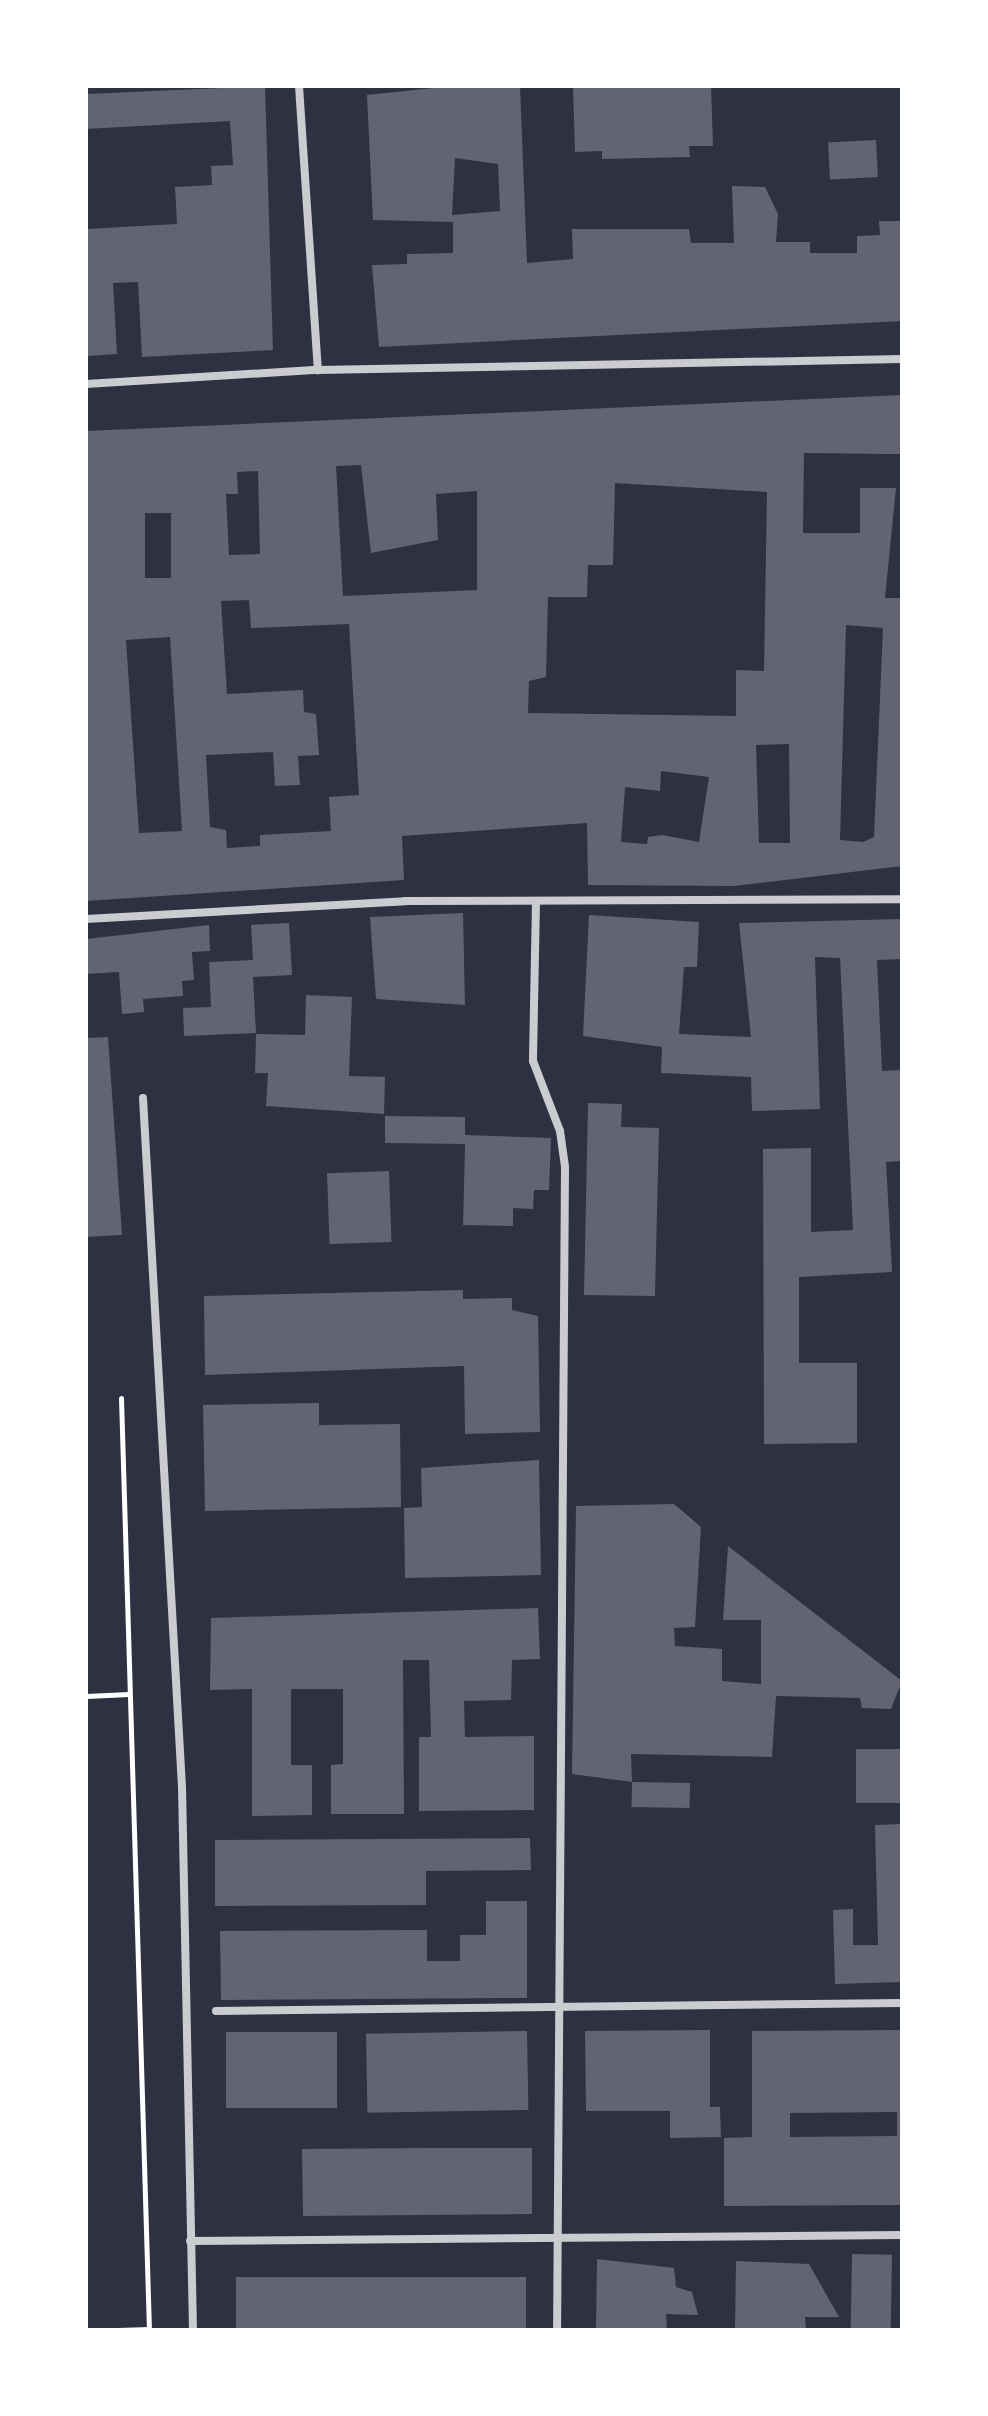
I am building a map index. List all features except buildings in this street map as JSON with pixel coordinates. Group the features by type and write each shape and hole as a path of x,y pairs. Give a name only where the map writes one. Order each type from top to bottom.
{"street":[{"path":"299,86 318,370"},
{"path":"86,384 318,370 902,359"},
{"path":"86,919 536,902 902,899"},
{"path":"536,902 533,1061 560,1131 565,1167 556,2006 557,2330"},
{"path":"143,1098 182,1787 193,2330"},
{"path":"216,2011 902,2003"},
{"path":"190,2241 557,2234 902,2235"}],"path":[{"path":"118,2330 149,2329 121,1398"},
{"path":"86,1696 129,1694"}]}
